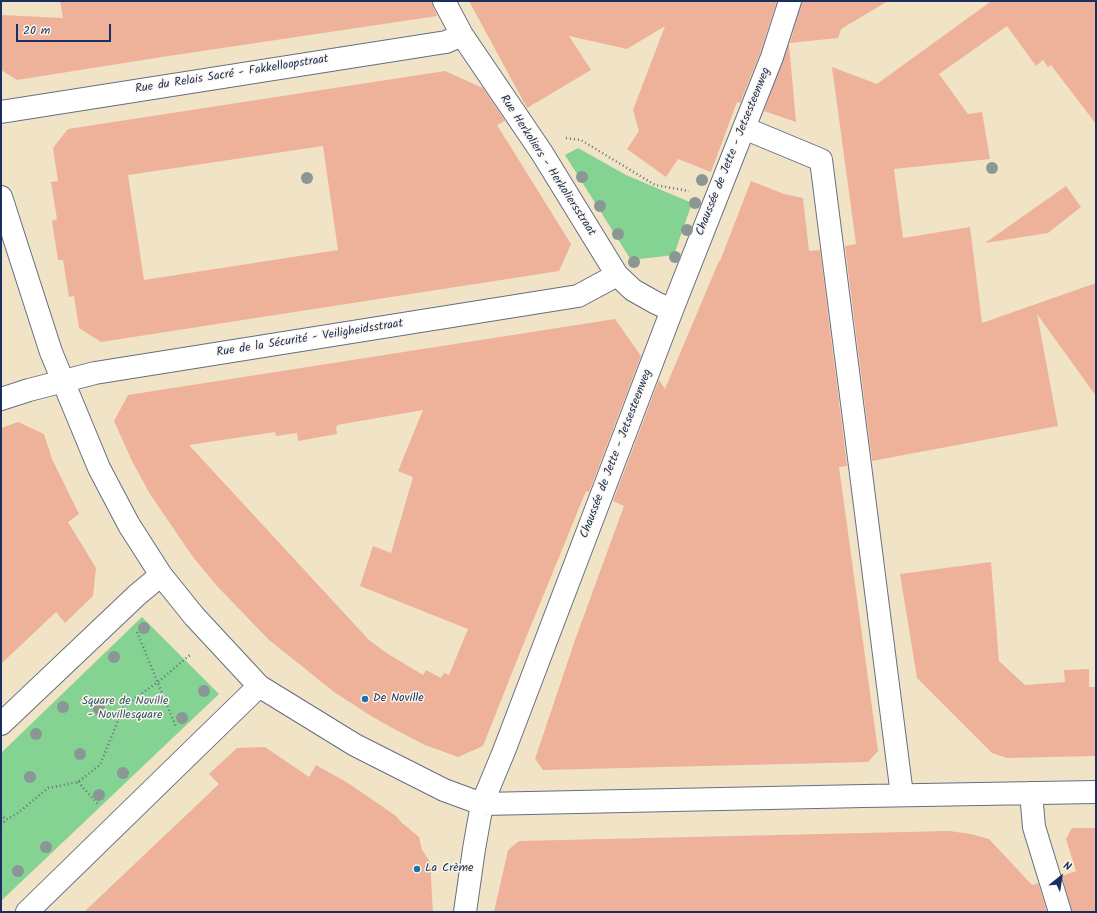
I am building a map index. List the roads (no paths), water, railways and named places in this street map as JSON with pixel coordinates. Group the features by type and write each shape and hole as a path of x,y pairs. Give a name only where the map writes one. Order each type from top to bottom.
{"street":[{"name":"Rue Herkoliers - Herkoliersstraat","path":"444,1 462,34 542,153 617,275 633,290 672,310"},
{"name":"Chaussée de Jette - Jetsesteenweg","path":"465,912 482,804 504,751 672,310 772,57 790,1"},
{"name":"Rue du Relais Sacré - Fakkelloopstraat","path":"1,112 446,42 462,34"},
{"path":"744,128 821,160 902,795"},
{"path":"1,197 51,352 99,468 129,525 161,575 194,616 260,686 355,745 444,790 482,804 1096,792"},
{"name":"Rue de la Sécurité - Veiligheidsstraat","path":"1,399 29,390 103,372 578,296 617,275"},
{"path":"1,724 137,595 161,575"},
{"path":"27,912 260,686"},
{"path":"1031,793 1034,826 1060,912"}],"place":[{"name":"De Noville","path":"365,699"},
{"name":"La Crème","path":"417,869"}],"park label":[{"name":"Square de Noville - Novillesquare","path":"125,709"}]}
